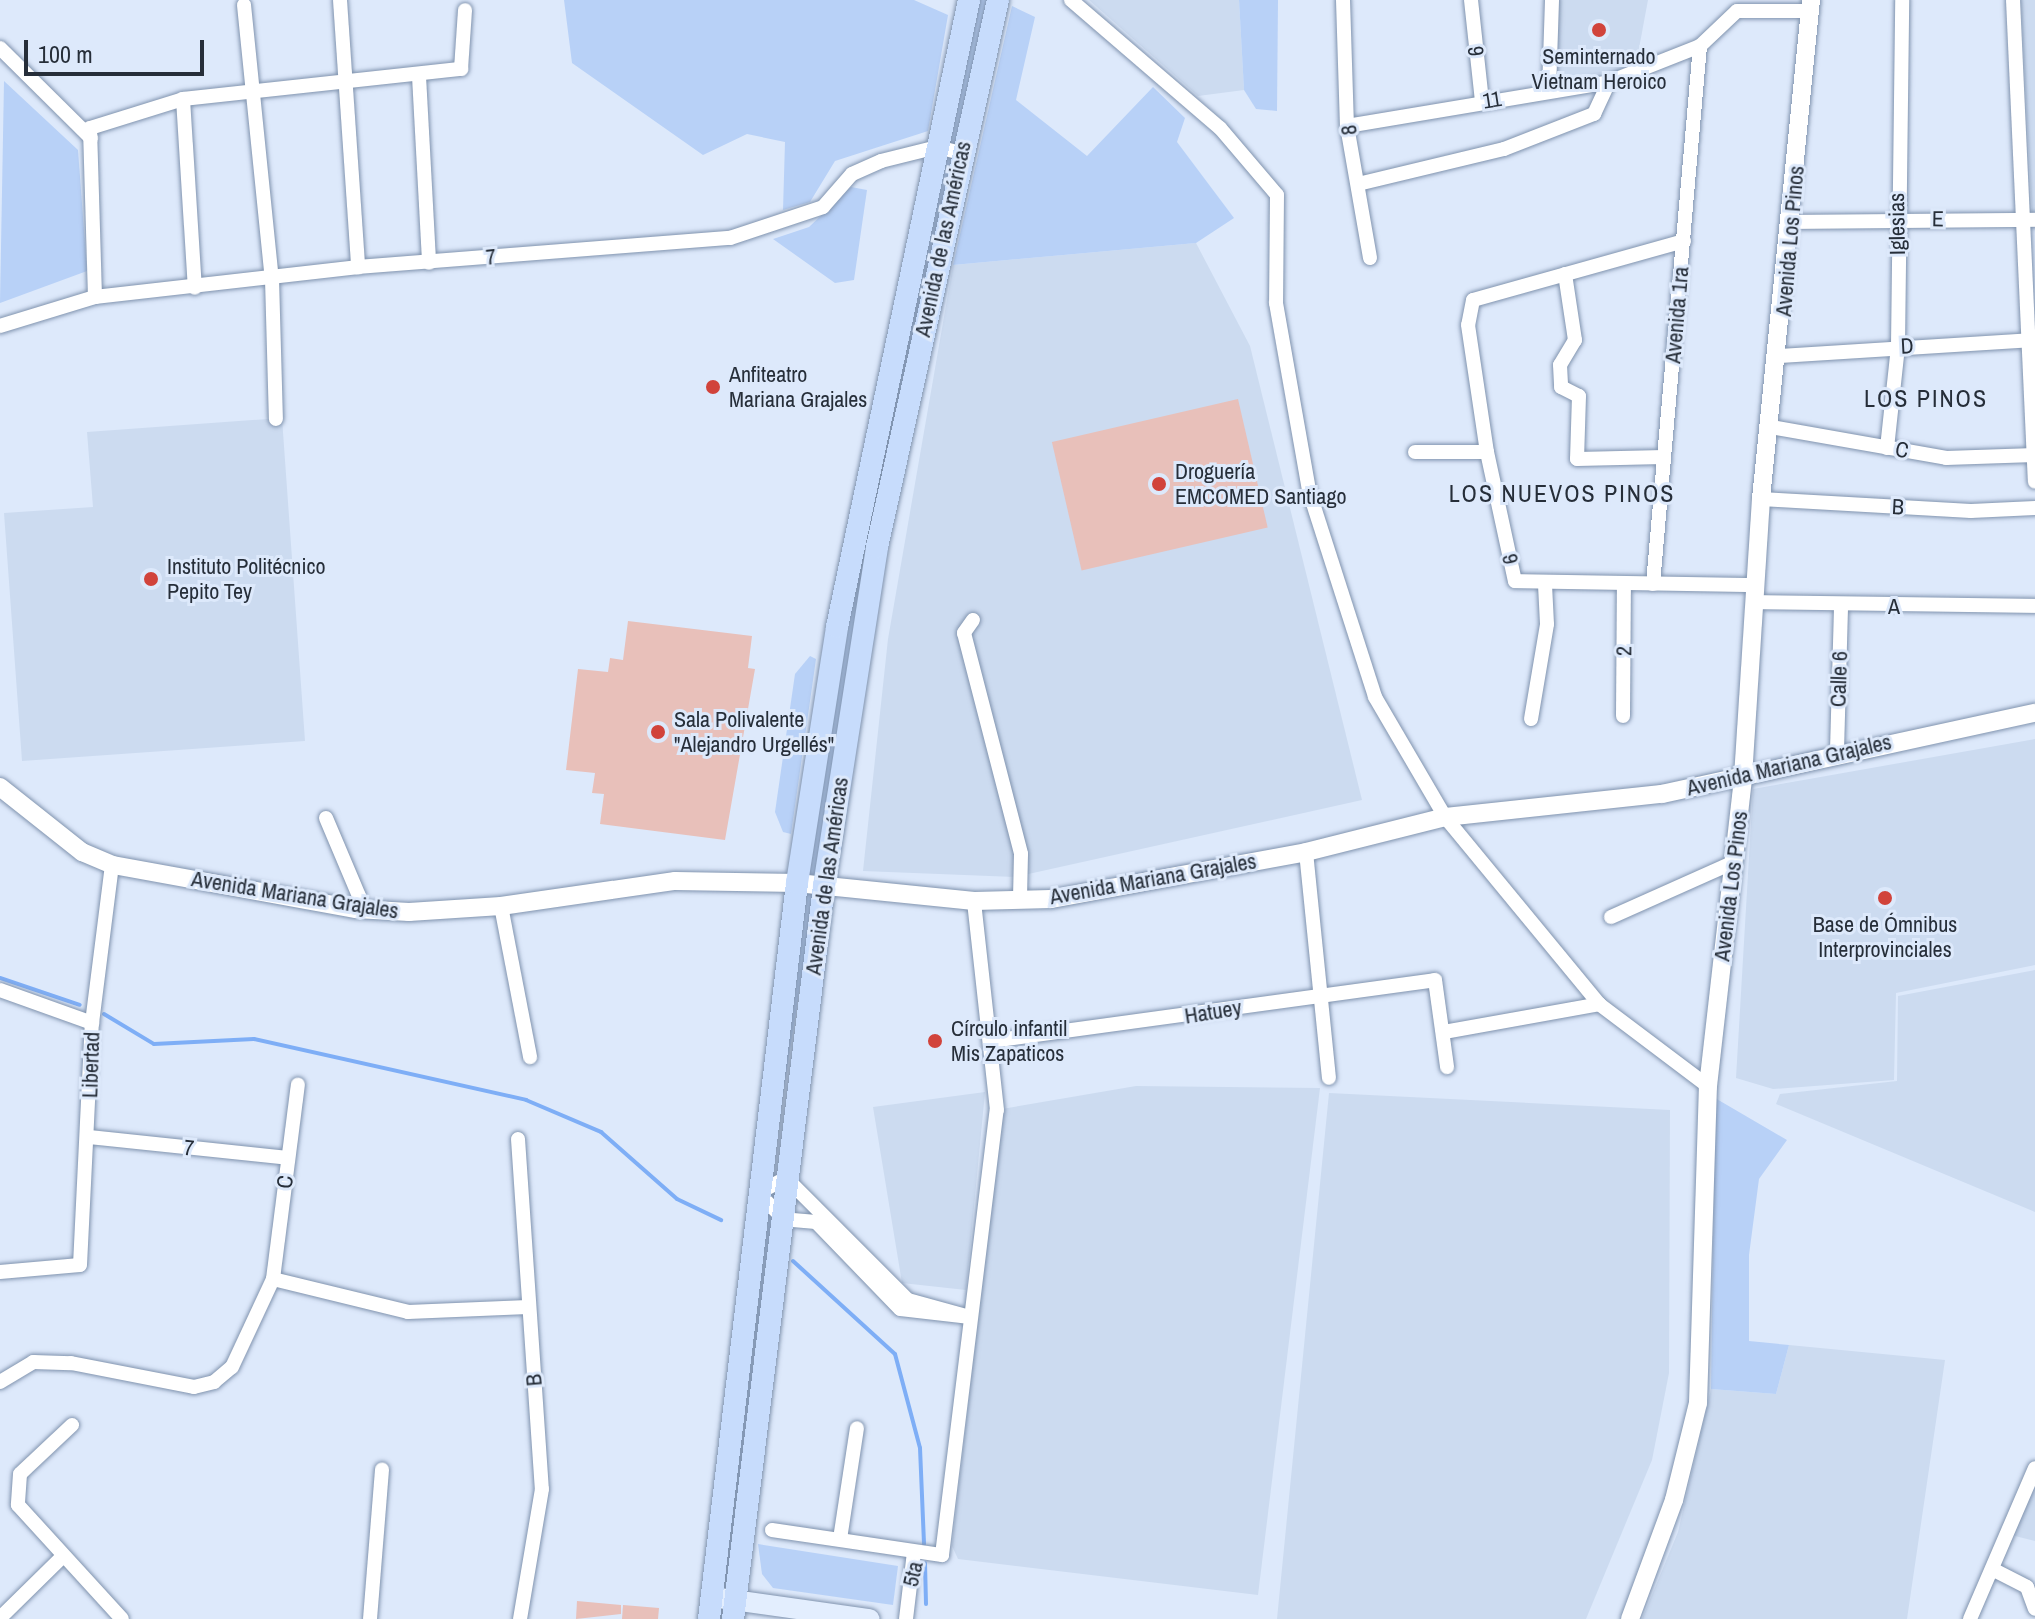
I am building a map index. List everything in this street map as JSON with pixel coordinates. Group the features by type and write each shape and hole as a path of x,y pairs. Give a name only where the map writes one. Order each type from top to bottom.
{"main road":[{"name":"Avenida de las Américas","path":"722,1609 758,1193 797,883 852,540 969,0"},
{"name":"Avenida de las Américas","path":"722,1609 782,1217 824,886 877,547 961,153 998,0"},
{"path":"722,1609 869,1619"}],"street":[{"path":"340,0 358,267"},
{"path":"1071,0 1220,128 1277,195 1276,303 1309,491 1375,697 1445,817 1599,1004 1708,1086"},
{"name":"8","path":"1343,0 1347,126 1370,258"},
{"name":"6","path":"1471,0 1482,101"},
{"path":"1549,91 1552,0"},
{"name":"Iglesias","path":"1887,448 1898,346 1897,218 1902,0"},
{"path":"2013,0 2027,220 2035,481"},
{"path":"244,5 272,279 276,419"},
{"name":"11","path":"1347,126 1609,82 1700,46 1737,11 1810,6"},
{"name":"Avenida Los Pinos","path":"1630,1619 1674,1500 1698,1403 1708,1086 1743,777 1761,499 1793,222 1810,6"},
{"path":"95,297 91,138 98,123 183,99 419,76 466,64 465,10"},
{"name":"Avenida 1ra","path":"1653,584 1700,46"},
{"path":"0,48 91,138"},
{"path":"419,76 429,263"},
{"path":"1358,184 1504,149 1594,114 1609,82"},
{"path":"183,99 195,288"},
{"path":"937,147 961,153"},
{"name":"7","path":"0,326 95,297 358,267 747,235 823,207 852,174 937,147"},
{"name":"E","path":"1793,222 1897,218 2027,220"},
{"path":"1664,457 1577,459 1579,396 1561,387 1560,365 1575,340 1565,274 1684,241"},
{"name":"9","path":"1565,274 1473,300 1468,325 1487,452 1515,581 1653,584 1754,593"},
{"name":"D","path":"1779,356 1898,346 2031,340"},
{"name":"C","path":"1771,427 1946,458 2034,456"},
{"path":"1415,452 1487,452"},
{"name":"B","path":"1761,499 1971,511 2035,508"},
{"path":"1531,719 1547,624 1545,584"},
{"name":"2","path":"1623,716 1624,585"},
{"name":"A","path":"1754,593 1841,607 2035,606"},
{"name":"Calle 6","path":"1837,751 1841,607"},
{"path":"973,620 964,633 1021,854 1020,899"},
{"name":"Avenida Mariana Grajales","path":"0,787 82,852 112,865 356,909 409,912 501,906 675,881 797,883 974,901 1051,899 1306,852 1445,817 1582,806 1743,777 1837,751 2035,713"},
{"path":"326,818 359,896 356,909"},
{"path":"1306,852 1323,994 1329,1078"},
{"path":"1611,917 1734,862"},
{"name":"Libertad","path":"0,1272 80,1265 89,1137 92,1023 112,865"},
{"path":"970,1317 997,1110 974,901"},
{"path":"501,906 530,1057"},
{"name":"Hatuey","path":"991,1041 1435,980 1444,1032"},
{"path":"0,990 92,1023"},
{"path":"1447,1067 1444,1032 1599,1004"},
{"name":"C","path":"0,1382 33,1362 71,1363 194,1387 214,1382 232,1367 273,1279 298,1085"},
{"name":"7","path":"89,1137 288,1158"},
{"name":"B","path":"518,1139 542,1489 520,1619"},
{"path":"786,1178 908,1300 970,1317 900,1309 816,1222 782,1217 758,1193 786,1178"},
{"path":"273,1279 408,1312 528,1307"},
{"name":"5ta","path":"906,1619 914,1552 942,1555 970,1317"},
{"path":"72,1425 20,1474 18,1505 61,1558 122,1619"},
{"path":"840,1539 857,1428"},
{"path":"1970,1619 2035,1468"},
{"path":"370,1619 382,1469"},
{"path":"772,1530 914,1552"},
{"path":"0,1618 61,1558"},
{"path":"1992,1569 2027,1587 2035,1609"}],"shaded area":[{"path":"564,0 914,0 948,15 928,131 835,161 810,202 783,210 785,142 747,134 703,155 572,63"},
{"path":"977,0 990,0 955,147 945,144"},
{"path":"1089,0 1239,0 1244,90 1198,96"},
{"path":"1239,0 1278,0 1277,111 1256,109 1244,90"},
{"name":"Seminternado Vietnam Heroico","path":"1556,0 1648,0 1637,59 1617,72 1554,77"},
{"path":"2021,0 2035,0 2035,212 2032,212"},
{"path":"1012,6 1035,17 1016,100 1087,156 1153,87 1185,118 1177,142 1234,218 1196,243 953,265"},
{"path":"4,81 78,150 87,271 0,303"},
{"path":"943,154 953,156 817,878 805,876 852,584"},
{"path":"851,187 867,190 854,280 835,283 773,239 809,227"},
{"path":"1196,243 1250,346 1362,800 1015,877 863,871 888,639 953,265"},
{"name":"Instituto Politécnico Pepito Tey","path":"282,418 305,741 22,761 4,513 93,507 87,432"},
{"path":"810,656 816,659 791,834 783,832 775,812 795,674"},
{"path":"2035,739 2035,965 1896,993 1894,1080 1773,1089 1736,1078 1753,789"},
{"path":"803,891 815,893 769,1182 757,1180"},
{"path":"2035,970 2035,1212 1776,1104 1780,1094 1897,1081 1898,996"},
{"path":"1136,1086 1320,1088 1258,1595 958,1559 952,1546 1002,1109"},
{"path":"985,1092 966,1290 902,1283 873,1107"},
{"path":"1329,1093 1670,1110 1669,1373 1652,1460 1586,1619 1277,1619"},
{"path":"1715,1098 1787,1140 1759,1179 1749,1255 1749,1341 1789,1345 1776,1394 1711,1389"},
{"path":"764,1207 774,1217 728,1591 720,1590"},
{"path":"1789,1345 1945,1360 1907,1619 1642,1619 1678,1532 1711,1389 1776,1394"},
{"path":"2035,1475 2035,1541 2011,1535"},
{"path":"758,1544 898,1566 893,1605 773,1588 762,1574"}],"building":[{"name":"Droguería EMCOMED Santiago","path":"1238,399 1268,528 1082,571 1052,442"},
{"name":"Sala Polivalente \"Alejandro Urgellés\"","path":"628,621 752,636 748,668 755,669 725,840 600,824 604,794 592,793 595,773 566,770 578,669 608,672 610,658 623,660"},
{"path":"577,1601 621,1605 621,1614 576,1619"},
{"path":"623,1605 659,1608 658,1619 622,1619"}],"waterway":[{"path":"0,978 80,1005"},
{"path":"104,1014 154,1044 254,1039 526,1100 601,1132 677,1199 721,1220"},
{"path":"793,1261 895,1354 920,1448 924,1544"},
{"path":"925,1563 926,1604"}],"place":[{"name":"Seminternado Vietnam Heroico","path":"1599,30"},
{"name":"Anfiteatro Mariana Grajales","path":"713,387"},
{"name":"Droguería EMCOMED Santiago","path":"1159,484"},
{"name":"Instituto Politécnico Pepito Tey","path":"151,579"},
{"name":"Sala Polivalente \"Alejandro Urgellés\"","path":"658,732"},
{"name":"Base de Ómnibus Interprovinciales","path":"1885,898"},
{"name":"Círculo infantil Mis Zapaticos","path":"935,1041"}],"district":[{"name":"LOS PINOS","path":"1926,399"},
{"name":"LOS NUEVOS PINOS","path":"1562,494"}]}
